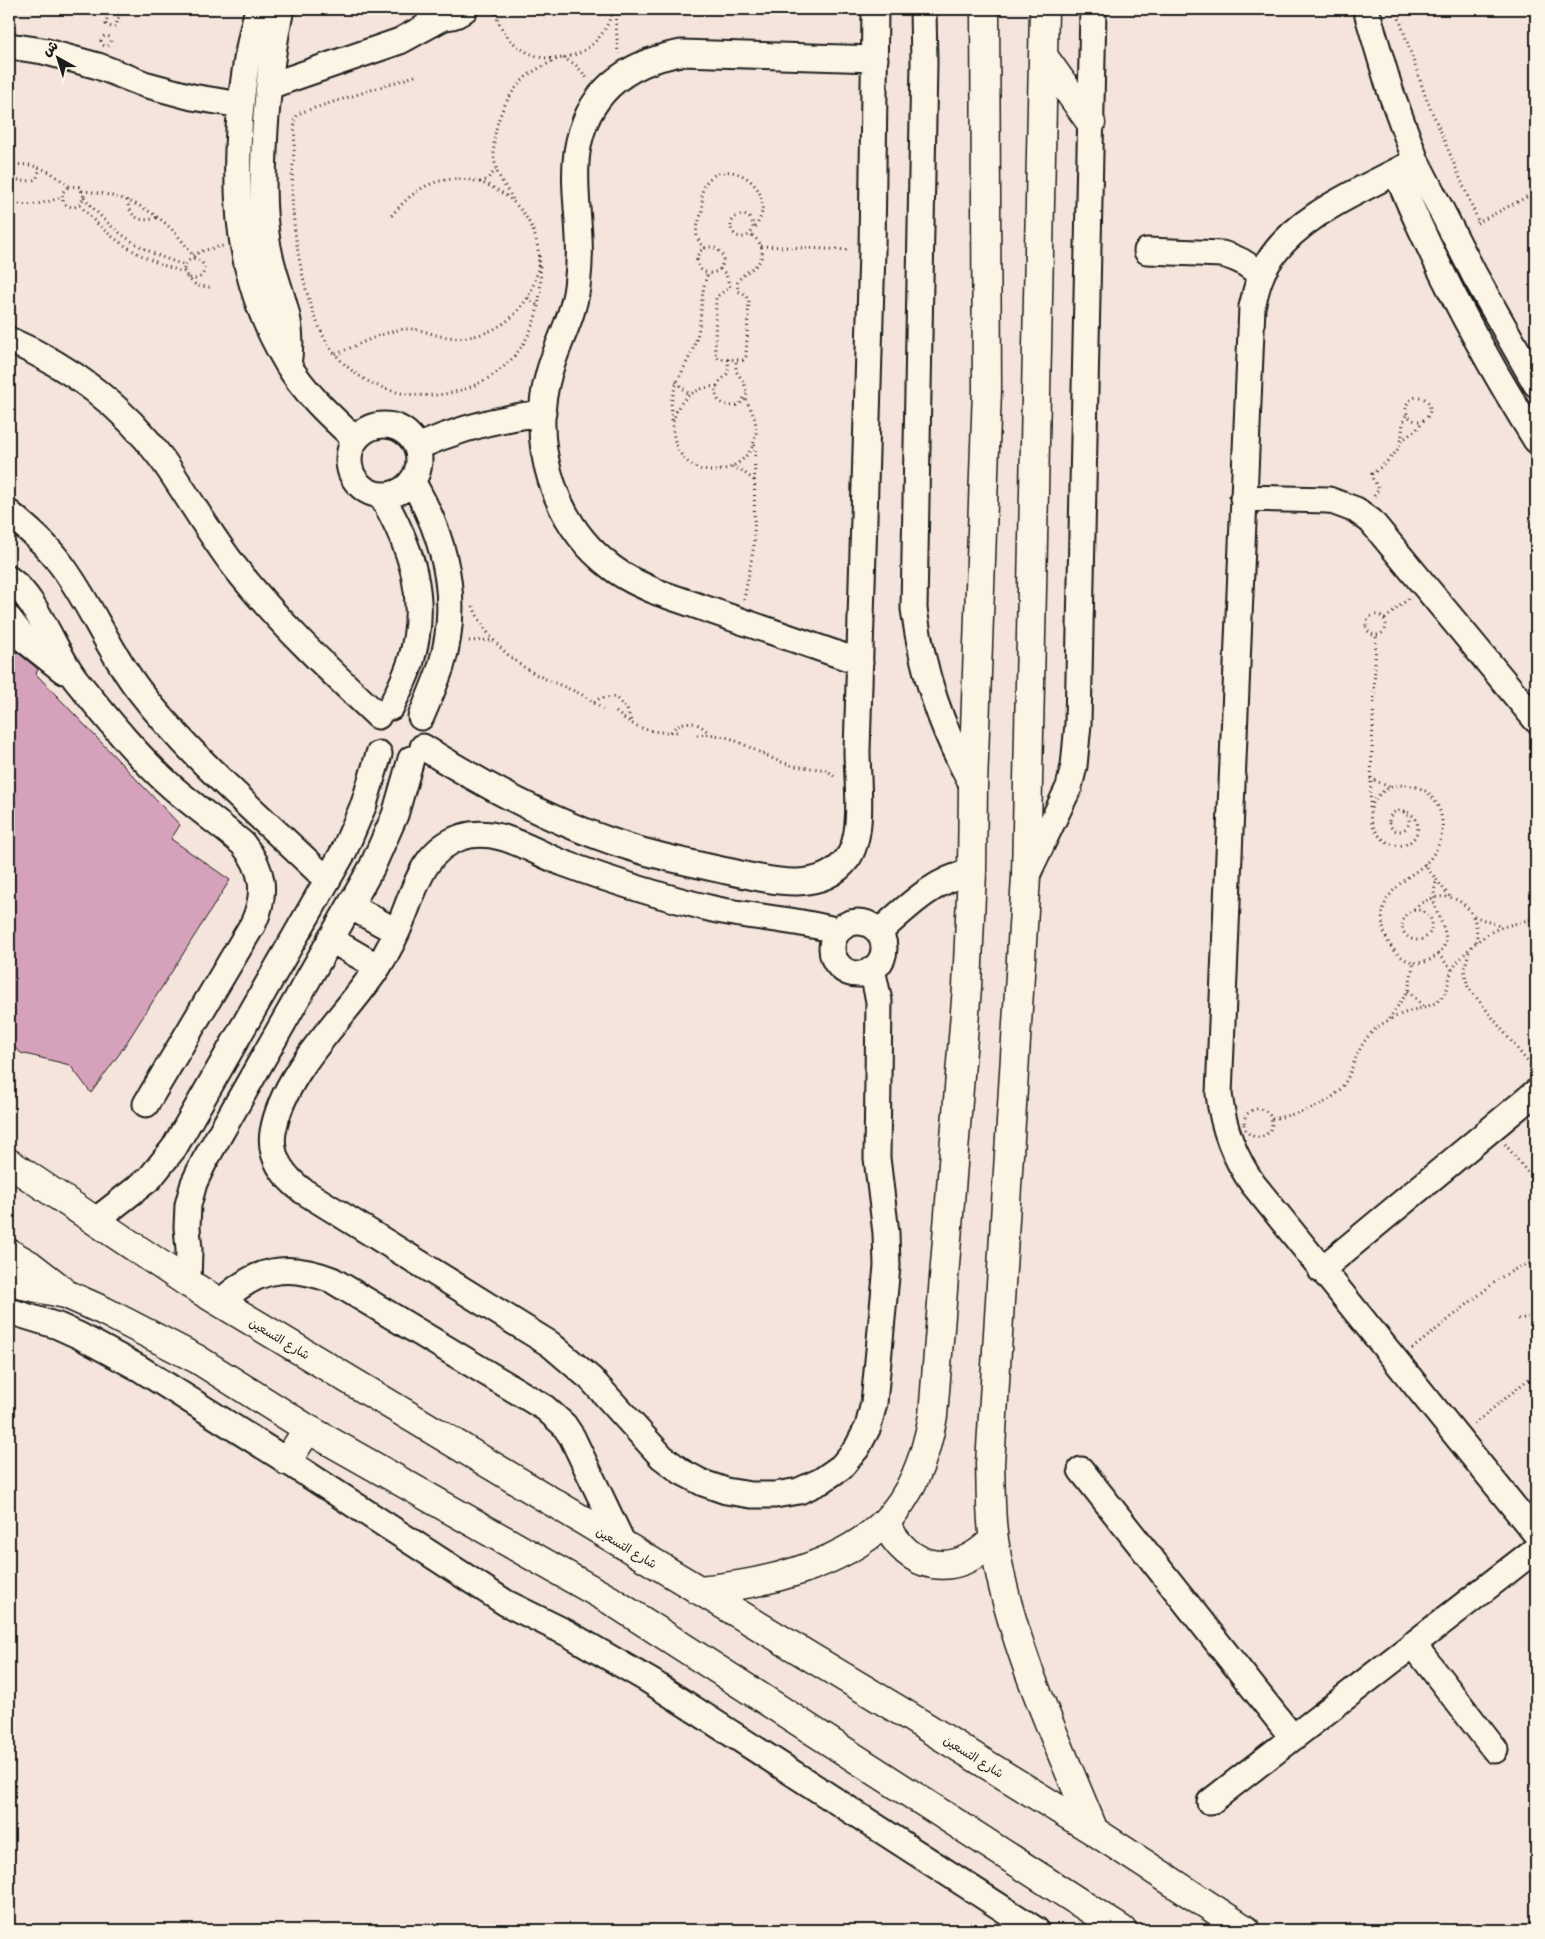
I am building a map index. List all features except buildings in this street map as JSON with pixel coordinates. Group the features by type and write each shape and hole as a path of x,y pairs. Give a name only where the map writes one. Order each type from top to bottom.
{"main road":[{"path":"698,1590 752,1584 806,1568 861,1541 884,1522 898,1506 912,1485 927,1448 933,1416 967,988 972,872 987,390 985,9"},
{"path":"1044,9 1026,877 990,1464 994,1539 1006,1596 1022,1651 1094,1831"},
{"path":"1044,57 1091,123"},
{"name":"شارع التسعين","path":"9,1163 188,1283 902,1712 1094,1831 1246,1930"},
{"path":"9,1180 37,1183"},
{"path":"9,1253 30,1265 66,1294"},
{"path":"9,1282 66,1294 104,1311 197,1360 308,1429 610,1600 1122,1930"},
{"path":"287,1461 308,1429"},
{"path":"884,1522 892,1538 903,1550 918,1559 934,1564 951,1564 967,1560 982,1552 994,1539"}],"street":[{"path":"258,9 246,64 240,105 239,184 244,248 251,282 273,338 288,365 325,411 355,440"},
{"path":"281,9 268,86 263,180 264,216 268,246 275,276 283,295 290,330 291,348 288,365"},
{"path":"417,753 464,773 550,816 595,835 642,851 690,863 803,883 820,879 835,871 848,859 856,844 858,827 857,751 872,251 875,9"},
{"path":"923,9 924,63 914,609 923,662 938,713 952,746 974,786"},
{"path":"1026,877 1069,786 1074,766 1078,724 1093,9"},
{"path":"1366,9 1385,75 1420,230 1453,296 1497,376 1536,440"},
{"path":"268,86 400,41 445,12"},
{"path":"9,46 43,51 98,66 144,84 192,97 240,105"},
{"path":"860,662 657,592 632,581 610,566 590,548 574,527 552,484 542,437 542,413 549,372 569,321 576,294 580,266 577,162 582,131 591,111 604,92 619,77 638,65 659,57 681,53 875,59"},
{"path":"1406,167 1456,236 1501,323 1536,384"},
{"path":"1406,167 1360,189 1314,218 1277,249 1260,276 1252,307 1219,1094 1226,1133 1233,1151 1253,1184 1536,1534"},
{"path":"1147,252 1222,254 1233,257 1253,268 1260,276"},
{"path":"9,340 68,370 102,396 133,425 161,458 228,558 260,598 320,662 385,711"},
{"path":"416,447 472,425 496,419 542,413"},
{"path":"388,425 404,431 412,438 416,447 419,459 417,470 412,481 398,492 381,495 370,492 362,487 352,474 348,459 350,449 362,432 372,427 388,425"},
{"path":"412,481 426,505 437,530 444,556 448,584 447,639 441,666 421,717"},
{"path":"381,495 405,540 418,589 419,614 411,662 385,711 372,725 371,735 373,746 379,754 388,760 400,762 417,753"},
{"path":"1243,498 1315,498 1336,502 1356,510 1371,521 1424,586 1533,710"},
{"path":"9,513 60,562 83,597 117,657 157,714 181,740 328,880"},
{"path":"9,579 20,588 74,678 120,734 145,762 173,788 243,844 259,868 262,882 262,897 259,911 253,924 146,1104"},
{"path":"9,619 26,641 37,651 74,678"},
{"path":"188,1283 188,1205 194,1183 204,1162 350,906 384,841 426,732 421,717 413,710 402,706 385,711"},
{"path":"95,1220 150,1178 168,1156 344,851 364,804 379,754"},
{"path":"838,931 812,924 714,909 674,899 596,875 558,861 502,836 482,834 462,837 444,846 429,858 419,875 397,932 378,967 314,1047 287,1094 276,1119 272,1135 274,1152 280,1168 290,1181 303,1191 550,1344 591,1379 662,1457 682,1472 703,1483 726,1491 751,1495 775,1495 806,1488 821,1481 841,1467 857,1448 868,1427 874,1403 887,1266 886,1233 877,1158 879,1001 872,969"},
{"path":"879,932 930,890 959,875 972,872"},
{"path":"350,906 397,932"},
{"path":"859,922 870,925 879,932 883,941 884,952 880,962 872,969 860,974 848,972 838,965 832,954 832,942 838,931 847,924 859,922"},
{"path":"330,939 378,967"},
{"path":"1321,1270 1536,1092"},
{"path":"221,1302 236,1288 253,1277 272,1271 293,1269 313,1272 332,1280 545,1408 564,1424 572,1437 624,1546"},
{"path":"9,1311 58,1326 139,1368 506,1603 567,1634 650,1681 1036,1930"},
{"path":"1081,1470 1293,1738"},
{"path":"1210,1802 1536,1548"},
{"path":"1413,1644 1495,1750"}],"path":[{"path":"109,9 106,24 110,27"},
{"path":"110,27 116,26 120,9"},
{"path":"494,9 500,26 510,40 524,51 540,57 558,58 578,54 592,45 603,33 614,9"},
{"path":"614,9 619,77"},
{"path":"1396,9 1425,95 1479,223"},
{"path":"108,36 110,27"},
{"path":"415,76 298,114 294,121 292,188 298,250 319,326 336,354 368,382 388,390 416,396 431,396 452,393 492,376 508,362 532,326 539,306 542,280 539,255 535,236 527,218 514,202 496,170 494,153 495,135 506,103 527,76 558,58"},
{"path":"9,164 30,165 40,168 50,172 69,186 74,186 82,191 105,194 127,200 158,217 172,229 185,243 195,260"},
{"path":"9,176 14,179 33,181 39,176 40,168"},
{"path":"480,182 492,175 496,170"},
{"path":"705,248 698,239 696,228 702,212 703,190 710,179 716,175 730,172 737,173 751,180 756,186 763,201 763,209 758,224 750,234 746,237 737,237 731,230 732,221 735,217 744,215 752,221 753,230"},
{"path":"392,216 405,200 440,181 460,179 480,182 498,190 514,202"},
{"path":"9,202 37,204 61,197 65,188 69,186"},
{"path":"82,191 84,197 107,224 136,245 185,265"},
{"path":"1456,236 1536,192"},
{"path":"61,197 66,206 71,208 80,205 84,197"},
{"path":"127,200 128,208 133,216 141,220 150,220 158,217"},
{"path":"80,205 105,231 126,248 150,261 184,272 196,286 210,287"},
{"path":"720,269 726,274 730,287 716,297 714,353 719,359 743,360 746,356 749,299 738,291 737,284 739,278 759,264 761,258 759,241 750,234"},
{"path":"193,255 218,246 244,248"},
{"path":"761,246 872,251"},
{"path":"708,273 700,268 697,260 698,255 705,248 715,248 722,254 720,269"},
{"path":"336,354 394,331 405,329 416,329 446,338 465,338 484,334 502,326 517,313 528,298 536,277 539,255"},
{"path":"184,272 188,261 200,261 204,271 197,279 187,276"},
{"path":"708,273 720,269"},
{"path":"708,273 701,295 698,335 693,352 676,382 670,402 672,436 684,459 694,466 720,471 732,467 747,456 755,439"},
{"path":"528,298 539,306"},
{"path":"728,359 728,372 717,386 716,393 722,404 728,407 735,407 745,399"},
{"path":"736,360 736,371 746,388 745,399 753,411 757,424 755,439 754,546 748,587 738,621"},
{"path":"676,382 689,394"},
{"path":"672,423 678,407 689,394 707,387 717,386"},
{"path":"1356,510 1379,492 1372,474 1387,461 1401,441 1416,430 1429,414 1428,401 1422,397 1415,397 1409,400 1406,407 1407,414 1411,419 1418,421 1424,419"},
{"path":"1401,441 1402,424 1407,414"},
{"path":"732,467 741,470 755,482"},
{"path":"1385,619 1424,586"},
{"path":"472,603 483,626 493,640 518,663 547,680 576,690 605,712"},
{"path":"1380,615 1385,619 1387,624 1386,630 1382,634 1376,636 1370,634 1366,629 1368,618 1380,615"},
{"path":"1376,636 1370,818 1378,834 1385,840 1400,846 1414,838 1418,825 1415,818 1409,812 1403,811 1397,811 1392,813 1389,818 1389,824 1392,829 1404,830 1408,826 1408,815 1403,811"},
{"path":"594,702 600,698 615,697 627,709 632,724"},
{"path":"616,712 632,724 657,733 677,732"},
{"path":"670,733 680,724 690,722 702,726 710,734"},
{"path":"697,735 710,734 735,740 778,761 794,766 827,770"},
{"path":"1370,778 1382,786 1403,785 1417,787 1429,794 1438,804 1442,818 1439,845 1424,864 1395,888 1387,898 1382,921 1384,932 1388,943 1395,952 1404,958 1423,961 1438,954 1446,938 1445,928 1437,912 1434,897 1436,880"},
{"path":"1370,809 1374,800 1389,787"},
{"path":"1424,864 1451,898 1468,908 1474,916 1478,934 1476,944"},
{"path":"1414,910 1426,912 1432,923 1431,930 1421,940 1407,937 1403,931 1401,925 1407,912 1414,910 1426,900 1434,897 1451,898"},
{"path":"1430,917 1437,912"},
{"path":"1474,916 1503,927"},
{"path":"1389,1019 1440,1000 1445,993 1452,970 1484,936 1503,927 1536,917"},
{"path":"1469,951 1464,970 1468,987 1536,1073"},
{"path":"1438,954 1452,970"},
{"path":"1272,1120 1317,1108 1340,1090 1348,1078 1363,1043 1379,1026 1389,1019 1403,1002 1408,991 1414,961"},
{"path":"1408,991 1424,1007"},
{"path":"1254,1109 1262,1109 1269,1113 1272,1120 1271,1128 1266,1135 1258,1137 1249,1134 1244,1127 1244,1120 1248,1113 1254,1109"},
{"path":"1492,1128 1536,1183"},
{"path":"1396,1362 1500,1278 1521,1266 1536,1262"},
{"path":"1518,1319 1536,1316"},
{"path":"1458,1437 1536,1373"}]}
